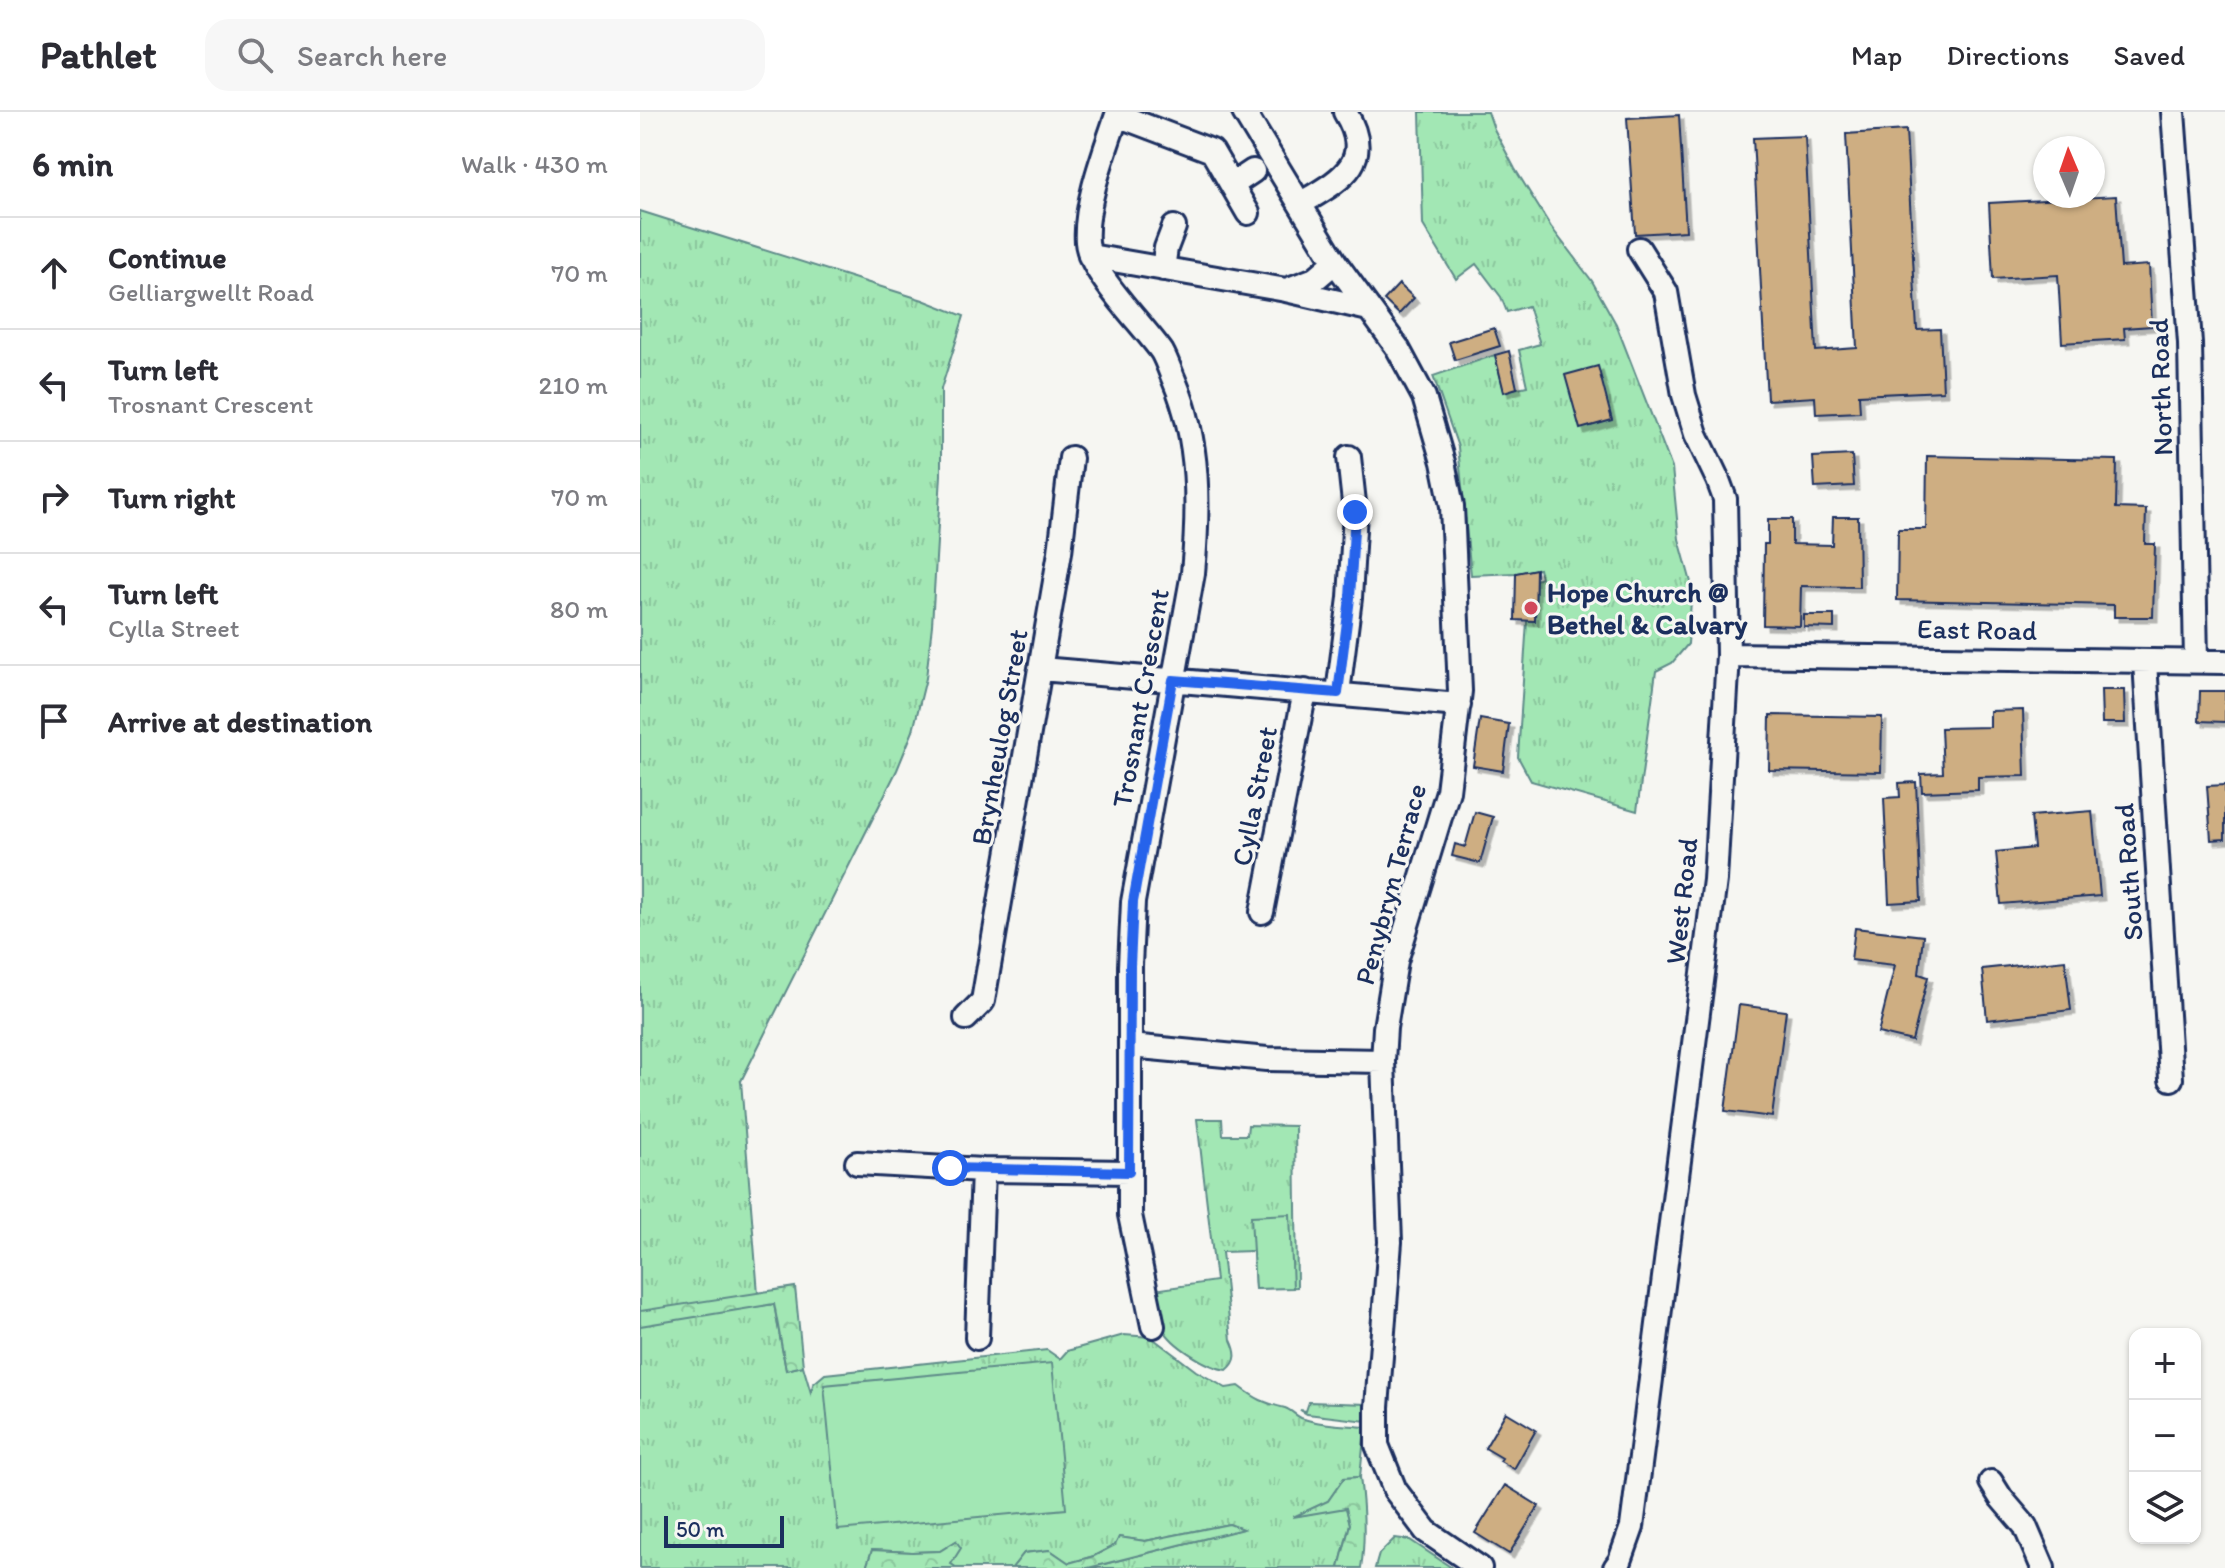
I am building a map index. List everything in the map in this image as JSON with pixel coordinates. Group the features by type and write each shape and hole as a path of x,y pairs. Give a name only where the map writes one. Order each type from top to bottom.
{"street":[{"name":"Penybryn Terrace","path":"1244,112 1335,262 1397,347 1424,397 1452,506 1460,691 1448,791 1396,961 1385,1028 1383,1061 1390,1242 1377,1407 1377,1445 1395,1490 1426,1531 1480,1568"},
{"path":"1300,204 1337,182 1349,170 1357,150 1355,128 1345,112"},
{"name":"North Road","path":"2173,112 2190,343 2196,661"},
{"path":"1248,213 1212,151 1118,114 1090,204 1087,242 1090,256 1286,290 1369,309"},
{"path":"1232,185 1253,171"},
{"path":"1163,269 1166,248 1174,227"},
{"name":"West Road","path":"1615,1568 1632,1527 1714,894 1728,655 1725,499 1696,434 1684,395 1666,292 1639,249"},
{"name":"Trosnant Crescent","path":"1090,256 1163,354 1181,397 1197,478 1193,573 1133,902 1130,1215 1153,1326"},
{"path":"1286,290 1315,279 1335,262"},
{"path":"1117,296 1133,264"},
{"path":"1338,693 1350,598 1355,512 1349,457"},
{"name":"Brynheulog Street","path":"966,1018 983,1001 1060,552 1071,458"},
{"name":"East Road","path":"1728,655 2225,662"},
{"name":"South Road","path":"2145,662 2171,1079"},
{"path":"1041,669 1459,705"},
{"name":"Cylla Street","path":"1262,912 1305,691"},
{"path":"1130,1046 1267,1059 1383,1061"},
{"path":"857,1163 983,1170 1129,1172"},
{"path":"977,1338 983,1170"},
{"path":"1991,1482 2025,1526 2043,1568"}],"green space":[{"path":"1420,112 1488,112 1515,169 1551,227 1592,281 1616,324 1672,468 1679,539 1692,586 1688,644 1672,663 1656,671 1637,811 1531,781 1518,757 1527,621 1535,620 1536,580 1541,578 1539,569 1471,575 1458,447 1433,376 1495,355 1504,391 1527,386 1519,350 1540,344 1528,306 1507,312 1501,297 1476,264 1456,279 1423,225"},
{"path":"640,211 923,300 964,316 941,389 941,475 932,625 926,678 913,731 897,770 741,1081 759,1306 774,1304 786,1370 803,1366 811,1393 813,1384 825,1374 1047,1350 1060,1359 1067,1351 1124,1335 1151,1337 1196,1371 1226,1388 1239,1386 1260,1400 1287,1409 1301,1418 1365,1427 1360,1477 1344,1478 1328,1501 1297,1516 1346,1507 1350,1524 1339,1568 1089,1568 1241,1529 1229,1524 1145,1541 1119,1537 1116,1545 1094,1556 1069,1563 1050,1550 1024,1553 1012,1568 957,1568 951,1564 956,1541 940,1551 872,1550 866,1568 640,1568"},
{"path":"1197,1119 1222,1119 1223,1135 1247,1135 1248,1125 1295,1126 1297,1287 1255,1289 1253,1251 1222,1252 1235,1353 1235,1360 1227,1370 1191,1355 1167,1335 1159,1320 1154,1290 1216,1281"},
{"path":"1290,1214 1293,1288 1255,1289 1251,1216"},
{"path":"795,1287 803,1366 786,1370 774,1304 640,1326 640,1311"},
{"path":"1052,1363 1066,1509 838,1530 824,1385"},
{"path":"1309,1402 1367,1404 1366,1421 1307,1414 1300,1410 1306,1411"},
{"path":"1360,1477 1364,1522 1361,1568 1339,1568 1350,1524 1346,1508 1293,1517 1328,1501 1344,1478"},
{"path":"1229,1524 1243,1529 1088,1568 1012,1568 1024,1553 1050,1550 1069,1563 1094,1556 1115,1545 1119,1537 1145,1541"},
{"path":"1395,1538 1410,1540 1452,1568 1375,1568 1379,1554"},
{"path":"956,1541 961,1548 951,1564 957,1568 866,1568 872,1550 940,1551"}],"building":[{"path":"1679,115 1686,231 1635,234 1627,118"},
{"path":"1906,130 1917,330 1940,329 1943,391 1859,395 1860,412 1816,414 1815,397 1767,400 1753,138 1805,136 1816,351 1857,348 1846,134"},
{"path":"2116,196 2121,267 2149,265 2152,326 2124,328 2125,339 2062,343 2058,275 1993,279 1989,203 2033,201 2033,208 2105,208 2105,197"},
{"path":"1399,284 1414,298 1399,314 1384,300"},
{"path":"1494,328 1500,346 1455,360 1449,342"},
{"path":"1509,351 1517,388 1504,392 1495,355"},
{"path":"1598,366 1612,420 1580,429 1565,375"},
{"path":"1852,455 1854,486 1815,488 1813,457"},
{"path":"1927,456 2117,460 2116,508 2146,509 2145,544 2155,544 2153,617 2114,617 2114,605 1897,600 1898,529 1926,529"},
{"path":"1833,517 1858,517 1859,587 1801,586 1800,626 1763,625 1764,544 1768,544 1768,519 1792,519 1792,544 1832,545"},
{"path":"1536,569 1535,621 1515,620 1516,573"},
{"path":"1804,615 1834,615 1834,628 1804,627"},
{"path":"2101,690 2124,690 2125,723 2102,723"},
{"path":"2200,691 2225,691 2225,722 2199,721"},
{"path":"2023,710 2025,776 1978,777 1978,790 1922,792 1921,774 1943,773 1941,728 1990,727 1990,711"},
{"path":"1770,715 1882,717 1881,772 1769,770"},
{"path":"1480,719 1509,724 1503,771 1473,766"},
{"path":"1916,782 1921,901 1889,903 1884,798 1900,797 1899,783"},
{"path":"2225,785 2225,839 2211,840 2207,786"},
{"path":"2092,811 2100,896 2001,904 1996,852 2034,848 2031,816"},
{"path":"1475,812 1493,817 1480,863 1452,856 1455,844 1465,847"},
{"path":"1855,928 1923,936 1919,974 1928,977 1912,1041 1878,1033 1895,965 1851,960"},
{"path":"2065,960 2071,1010 1987,1020 1982,969"},
{"path":"1739,1005 1786,1011 1772,1117 1725,1111"},
{"path":"1506,1412 1536,1430 1514,1469 1485,1448"},
{"path":"1505,1485 1539,1506 1509,1554 1475,1533"}],"place":[{"name":"Hope Church @ Bethel & Calvary","path":"1531,608"}],"route":[{"path":"950,1168 1129,1172 1133,902 1173,680 1338,693 1350,598 1355,512"}]}
